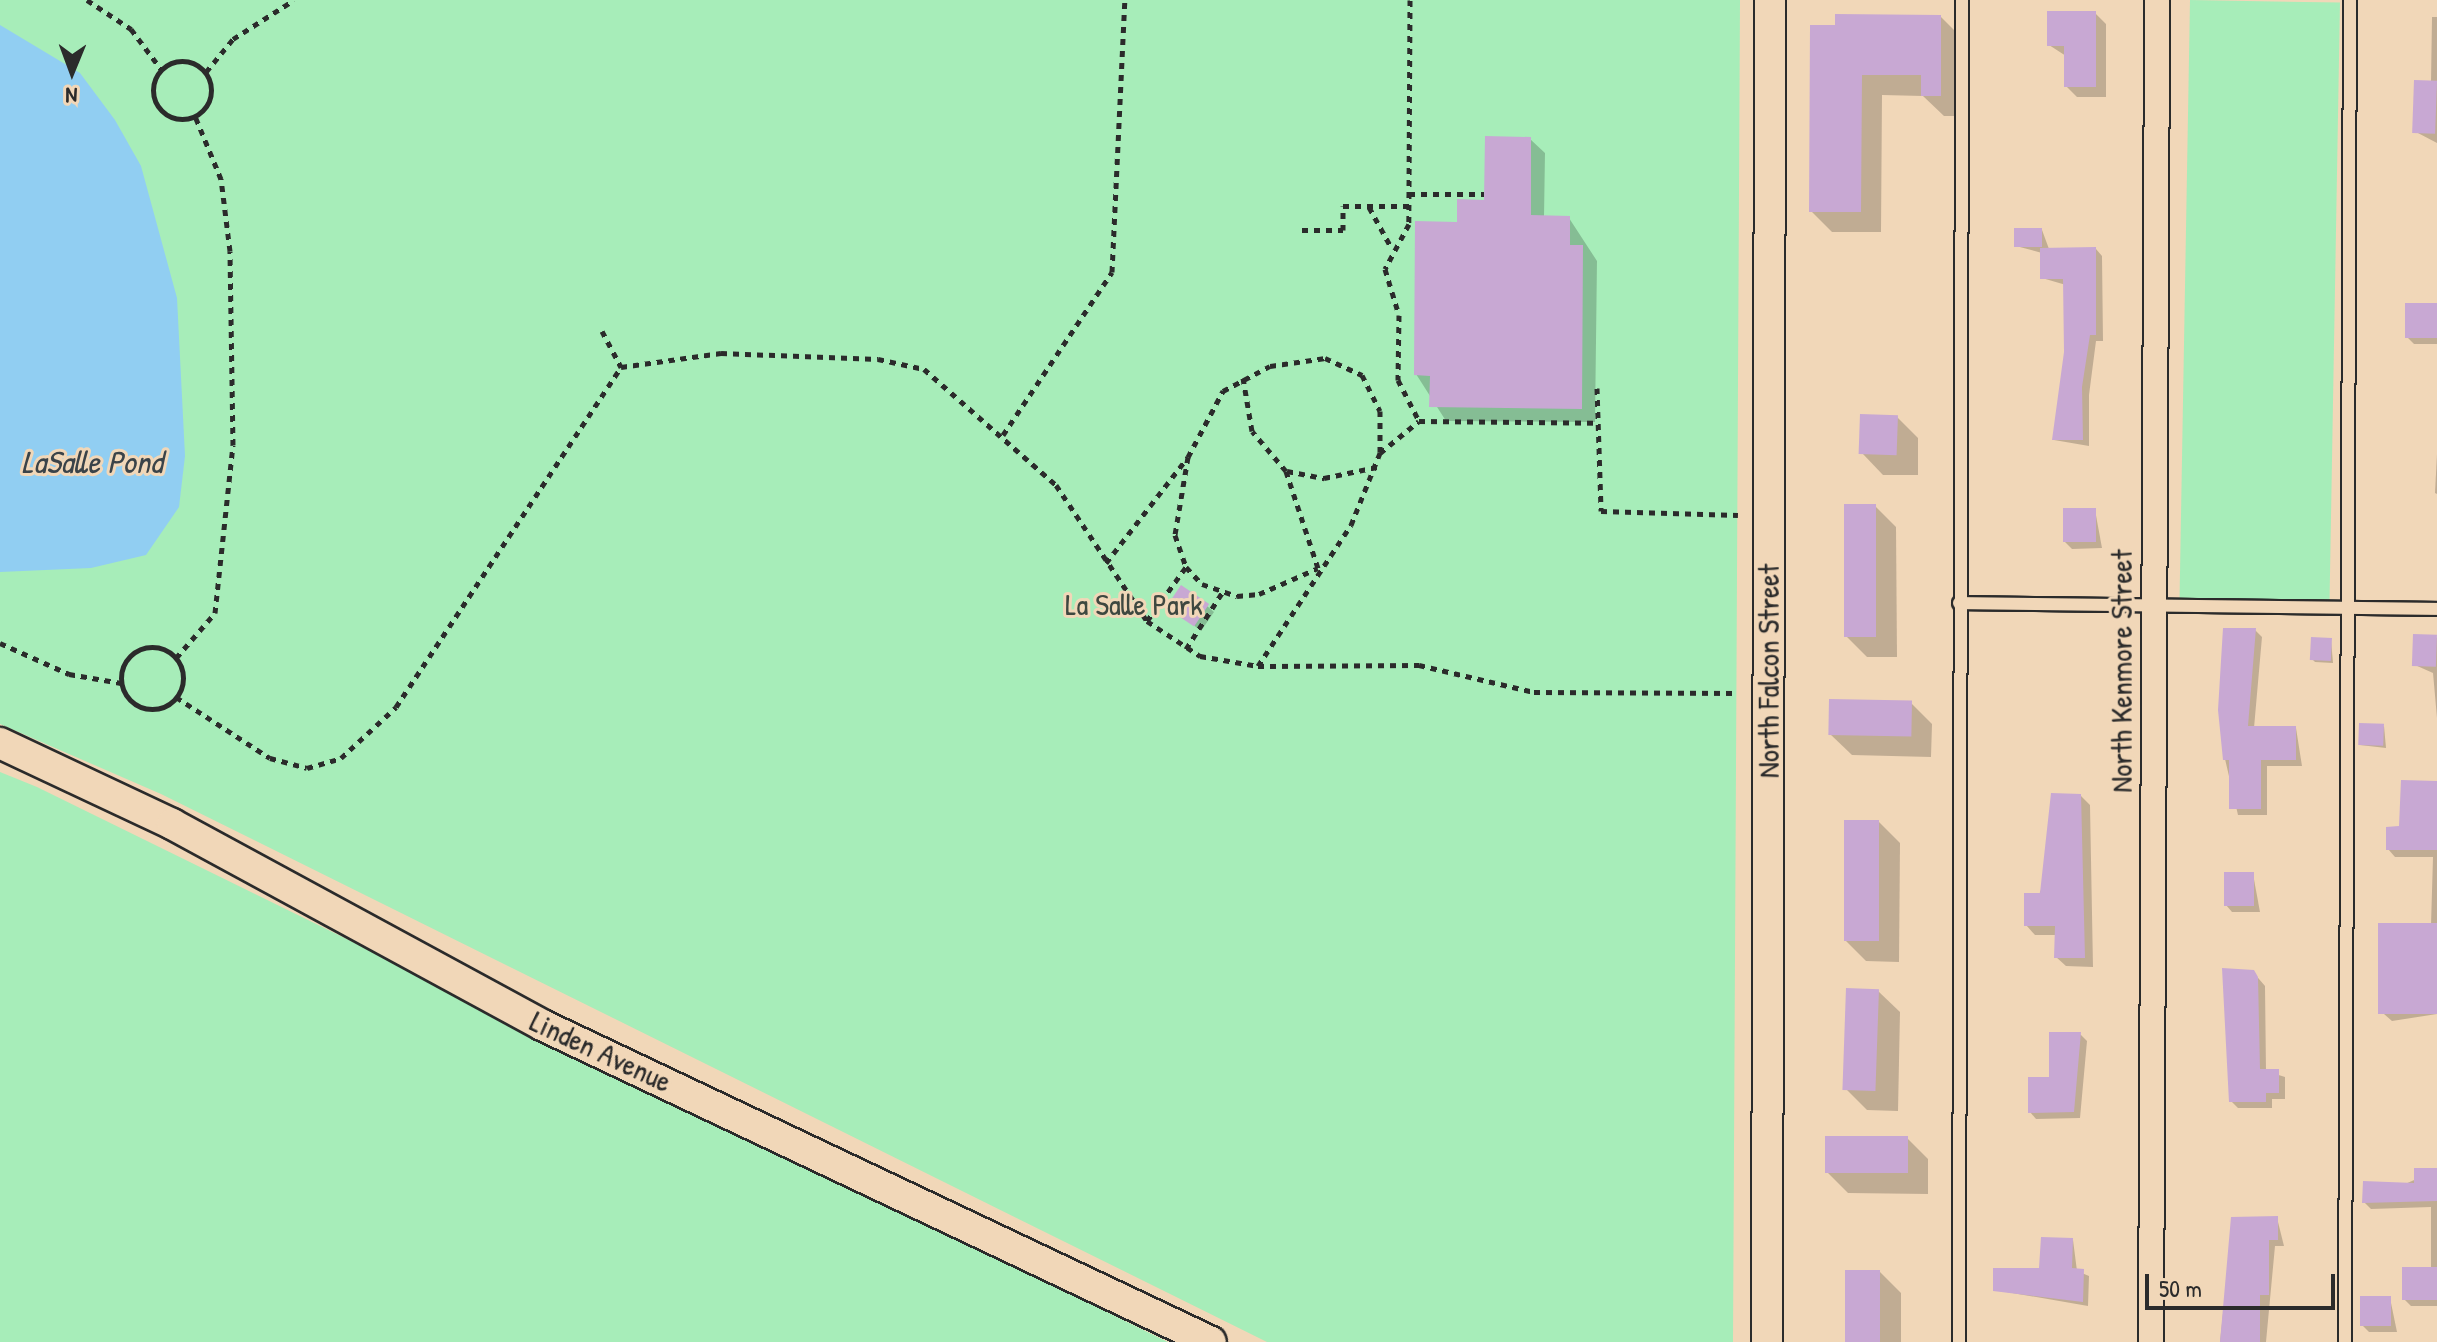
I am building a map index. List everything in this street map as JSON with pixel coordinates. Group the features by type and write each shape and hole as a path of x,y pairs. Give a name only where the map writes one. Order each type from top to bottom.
{"street":[{"name":"North Falcon Street","path":"1767,1342 1770,0"},
{"name":"North Kenmore Street","path":"2151,1342 2157,0"},
{"name":"Linden Avenue","path":"0,743 172,824 528,1018 1211,1342"}],"lane":[{"path":"1959,1342 1962,0"},
{"path":"2345,1342 2345,608 2350,0"},
{"path":"1959,603 2437,609"}],"path":[{"path":"87,0 131,29 161,69"},
{"path":"195,116 209,101 206,72 233,39 294,0"},
{"path":"1003,435 1112,272 1125,0"},
{"path":"1410,0 1409,224 1391,247 1386,287 1398,305 1398,380 1419,421"},
{"path":"195,116 161,111 152,85 161,69 189,61 206,72"},
{"path":"176,658 215,613 233,445 230,251 221,179 195,116"},
{"path":"1409,194 1484,194"},
{"path":"1302,230 1343,230 1343,206 1409,206"},
{"path":"1369,206 1391,247"},
{"path":"602,331 621,367"},
{"path":"176,697 233,740 307,768 362,743 422,671 508,527 621,367 721,353 906,363 924,369 1003,435 1056,485 1147,621 1186,649 1258,666 1369,661 1534,692 1738,693"},
{"path":"1106,563 1188,457 1209,410 1243,378 1302,360 1345,362 1374,391 1380,453 1377,467 1351,525 1318,568 1258,666"},
{"path":"1243,378 1252,431 1286,471 1308,521 1318,568"},
{"path":"1597,388 1601,511 1738,515"},
{"path":"1380,453 1419,421 1597,423"},
{"path":"1188,457 1175,535 1186,567 1222,593 1259,594 1318,568"},
{"path":"1286,471 1324,478 1377,467"},
{"path":"1147,621 1186,567"},
{"path":"1186,649 1222,593"},
{"path":"0,643 69,674 121,683"},
{"path":"158,647 176,658 183,677 176,697 148,709 130,700 121,683 124,664 138,650 158,647"}],"green space":[{"name":"La Salle Park","path":"0,0 1740,0 1733,1342 1267,1342 161,794 0,724"},
{"path":"2190,0 2340,3 2329,605 2179,602"},
{"path":"0,772 37,787 1168,1342 0,1342"}],"water":[{"name":"LaSalle Pond","path":"0,25 80,73 115,120 141,166 177,298 185,456 179,507 146,555 91,568 0,572"}],"building":[{"path":"2047,11 2096,11 2096,87 2064,87 2064,46 2047,46"},
{"path":"1835,14 1941,15 1941,96 1921,96 1921,75 1862,75 1861,212 1809,212 1810,25 1835,25"},
{"path":"2414,80 2437,81 2435,134 2412,133"},
{"path":"1485,136 1531,137 1531,215 1570,216 1570,245 1583,245 1582,409 1429,407 1430,376 1414,375 1415,221 1457,222 1457,199 1484,200"},
{"path":"2014,228 2042,228 2042,247 2014,247"},
{"path":"2096,247 2096,335 2090,335 2082,387 2083,440 2052,440 2064,352 2063,279 2040,279 2040,248"},
{"path":"2405,303 2437,303 2437,338 2405,338"},
{"path":"1860,414 1898,415 1897,455 1859,454"},
{"path":"1844,504 1876,504 1876,637 1844,637"},
{"path":"2063,508 2096,508 2096,542 2063,542"},
{"path":"1181,585 1209,604 1194,626 1166,607"},
{"path":"2223,628 2256,628 2248,726 2296,726 2296,760 2261,760 2261,809 2229,809 2229,760 2223,760 2218,710"},
{"path":"2413,634 2437,635 2436,667 2412,666"},
{"path":"2311,637 2332,638 2331,661 2310,660"},
{"path":"1829,699 1912,700 1911,736 1828,735"},
{"path":"2359,723 2384,724 2383,746 2358,745"},
{"path":"2401,780 2437,781 2437,850 2386,850 2386,827 2399,826"},
{"path":"2051,793 2081,794 2085,958 2054,958 2055,926 2024,926 2024,893 2040,893"},
{"path":"1844,820 1879,820 1879,941 1844,941"},
{"path":"2224,872 2254,872 2254,906 2224,906"},
{"path":"2378,923 2437,923 2437,1014 2378,1014"},
{"path":"2222,968 2254,970 2258,977 2260,1069 2279,1069 2279,1093 2266,1093 2266,1102 2229,1102"},
{"path":"1846,988 1879,989 1875,1091 1842,1090"},
{"path":"2049,1032 2081,1032 2074,1112 2028,1113 2028,1077 2049,1077"},
{"path":"1825,1136 1908,1136 1908,1173 1825,1173"},
{"path":"2414,1168 2437,1168 2437,1201 2362,1203 2363,1181 2414,1183"},
{"path":"2278,1216 2278,1240 2269,1240 2269,1295 2260,1295 2260,1342 2220,1342 2231,1217"},
{"path":"2041,1237 2073,1238 2072,1268 2084,1269 2083,1302 1993,1291 1993,1268 2039,1268"},
{"path":"2402,1267 2437,1267 2437,1300 2402,1300"},
{"path":"1845,1270 1880,1270 1880,1342 1845,1342"},
{"path":"2360,1296 2391,1296 2391,1326 2360,1326"}]}
